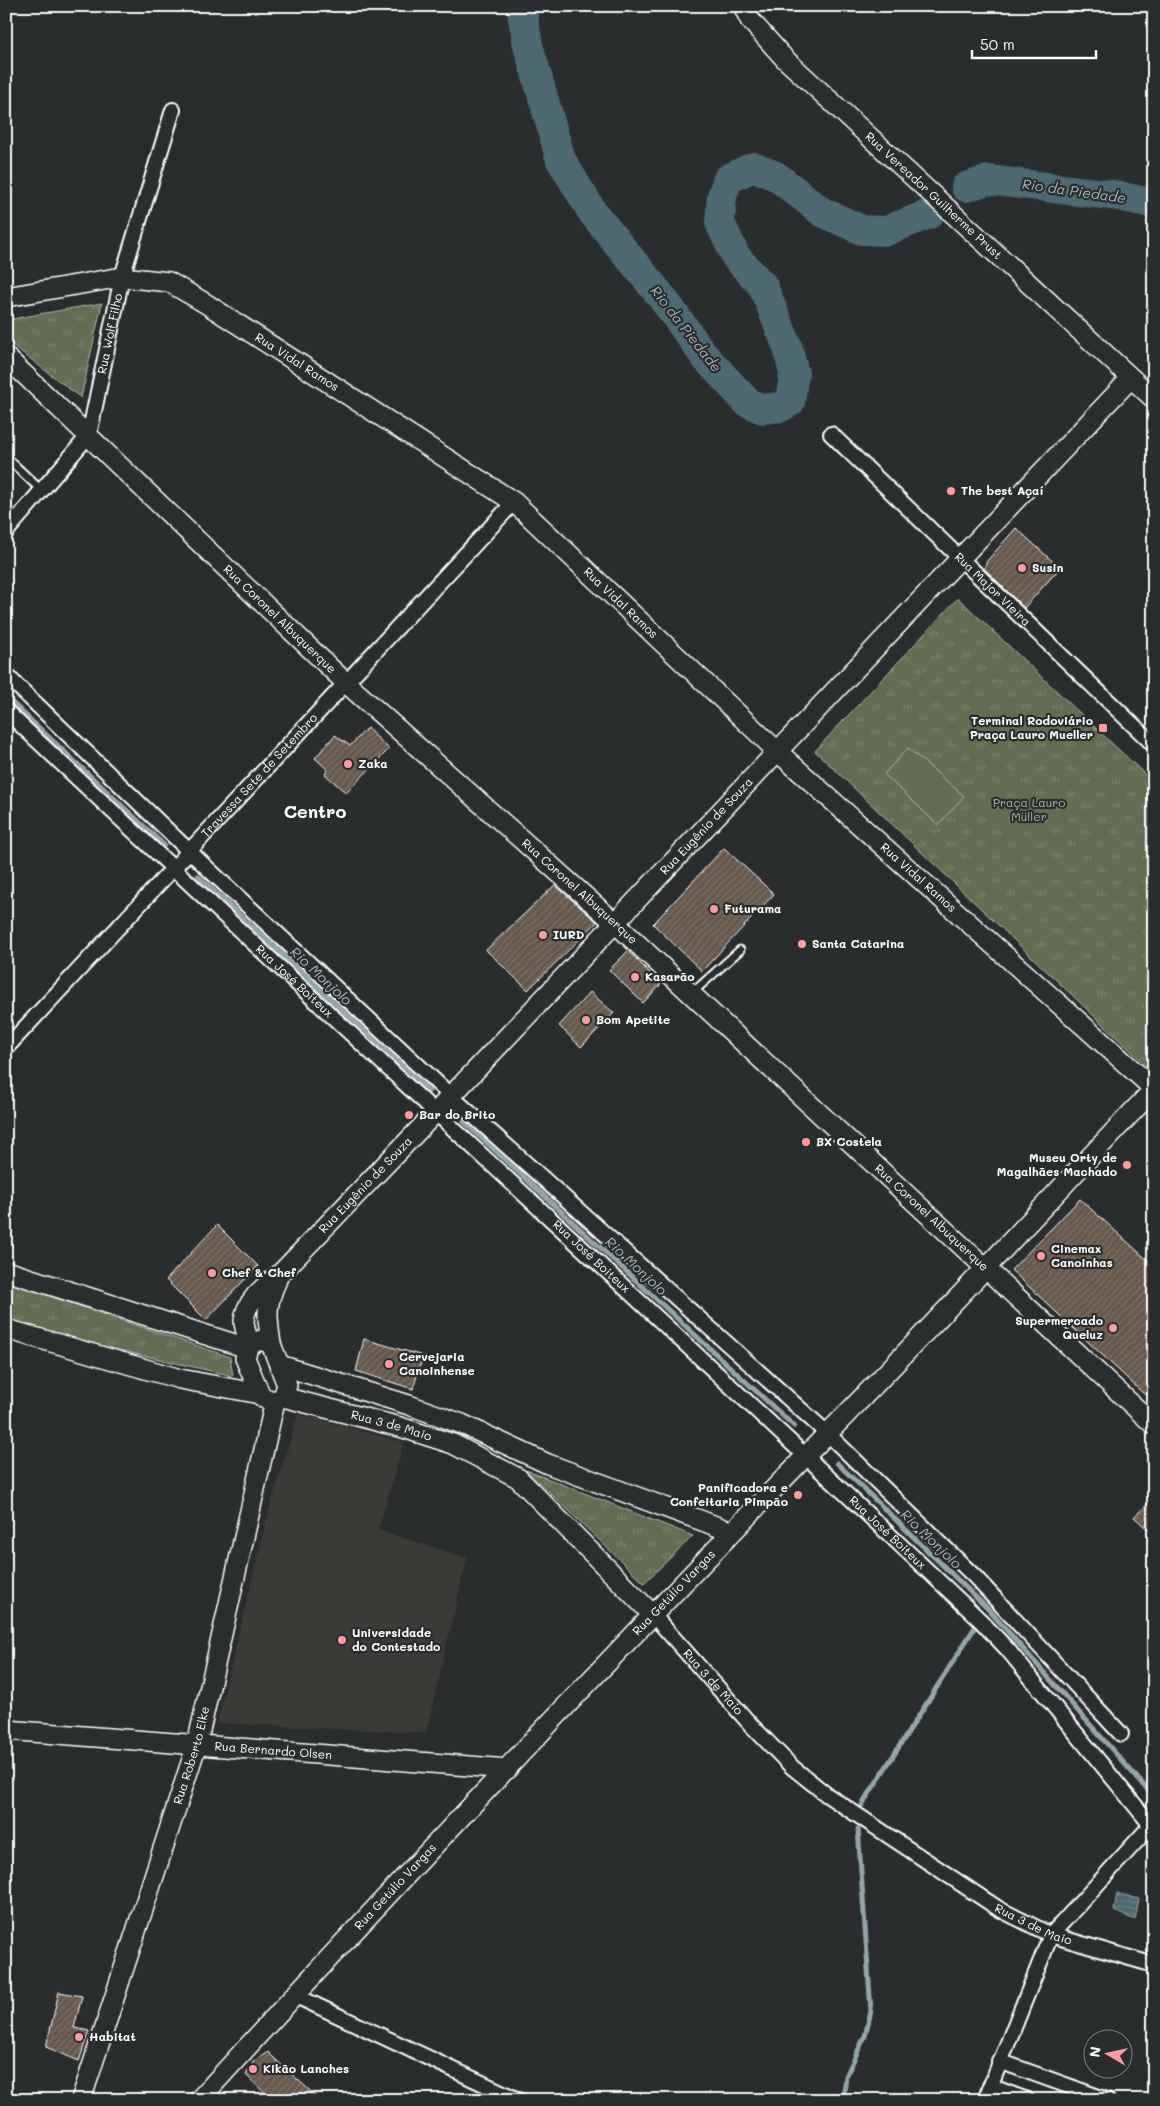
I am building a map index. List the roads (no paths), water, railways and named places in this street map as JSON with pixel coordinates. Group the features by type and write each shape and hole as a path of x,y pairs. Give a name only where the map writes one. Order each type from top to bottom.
{"street":[{"name":"Rua Vereador Guilherme Prust","path":"743,6 750,20 785,59 1154,399"},
{"name":"Rua Wolf Filho","path":"6,532 89,435 122,277 173,110"},
{"name":"Rua Vidal Ramos","path":"6,297 122,277 169,282 205,302 514,502 778,752 1154,1089"},
{"name":"Rua Coronel Albuquerque","path":"6,357 346,684 615,924 1154,1425"},
{"name":"Rua Eugênio de Souza","path":"273,1398 246,1358 248,1346 244,1320 251,1302 262,1288 280,1274 436,1113 1131,378"},
{"name":"Rua Major Vieira","path":"831,434 1154,745"},
{"name":"Travessa Sete de Setembro","path":"6,1048 514,502"},
{"name":"Rua José Boiteux","path":"6,675 189,851 452,1096 828,1434 975,1577 1121,1734"},
{"name":"Rua José Boiteux","path":"6,711 172,868 806,1455 981,1621 1008,1650 1152,1824"},
{"name":"Rua Getúlio Vargas","path":"199,2100 294,1995 1154,1089"},
{"path":"6,1271 248,1346 262,1340 272,1344"},
{"name":"Rua Eugênio de Souza","path":"280,1274 268,1300 268,1321 272,1344 280,1365"},
{"name":"Rua 3 de Maio","path":"6,1329 180,1380 352,1415 453,1444 518,1478 653,1615 751,1725 792,1767 820,1789 999,1909 1051,1935 1154,1965"},
{"name":"Rua 3 de Maio","path":"280,1365 462,1424 534,1457 732,1532"},
{"name":"Rua Roberto Elke","path":"81,2100 197,1744 273,1398 287,1385 280,1365"},
{"path":"352,1415 358,1390"},
{"path":"518,1478 534,1457"},
{"name":"Rua Bernardo Olsen","path":"6,1730 508,1769"},
{"path":"984,2100 998,2061 1051,1935 1152,1824"},
{"path":"294,1995 518,2100"},
{"path":"998,2061 1107,2100"},
{"path":"990,2086 1027,2100"}],"lane":[{"path":"6,458 42,491"},
{"path":"691,994 740,950"}],"water":[{"path":"1117,1893 1139,1899 1135,1920 1114,1911"}],"waterway":[{"name":"Rio da Piedade","path":"521,6 528,45 561,160 593,213 661,296 706,358 747,402 762,409 781,407 790,402 794,374 788,348 763,286 736,257 720,223 722,196 728,179 753,167 776,176 822,212 862,230 886,231 929,214"},
{"name":"Rio da Piedade","path":"966,187 988,180 1119,196 1154,204"},
{"name":"Rio Monjolo","path":"6,697 164,845"},
{"name":"Rio Monjolo","path":"198,876 429,1091"},
{"name":"Rio Monjolo","path":"464,1122 794,1426"},
{"path":"837,1463 988,1609 1154,1797"},
{"path":"862,1805 975,1627"},
{"path":"843,2100 846,2076 865,2036 871,2011 858,1829"}],"place":[{"name":"The best Açaí","path":"951,491"},
{"name":"Susin","path":"1022,568"},
{"name":"Terminal Rodoviário Praça Lauro Mueller","path":"1103,728"},
{"name":"Zaka","path":"348,764"},
{"name":"Futurama","path":"714,909"},
{"name":"IURD","path":"543,935"},
{"name":"Santa Catarina","path":"802,944"},
{"name":"Kasarão","path":"635,977"},
{"name":"Bom Apetite","path":"586,1020"},
{"name":"Bar do Brito","path":"409,1115"},
{"name":"BX Costela","path":"806,1142"},
{"name":"Museu Orty de Magalhães Machado","path":"1127,1165"},
{"name":"Cinemax Canoinhas","path":"1041,1256"},
{"name":"Chef & Chef","path":"212,1273"},
{"name":"Supermercado Queluz","path":"1113,1328"},
{"name":"Cervejaria Canoinhense","path":"389,1364"},
{"name":"Panificadora e Confeitaria Pimpão","path":"798,1495"},
{"name":"Universidade do Contestado","path":"342,1640"},
{"name":"Habitat","path":"79,2037"},
{"name":"Kikão Lanches","path":"253,2069"}],"district":[{"name":"Centro","path":"315,812"}],"park label":[{"name":"Praça Lauro Müller","path":"1029,810"}]}
